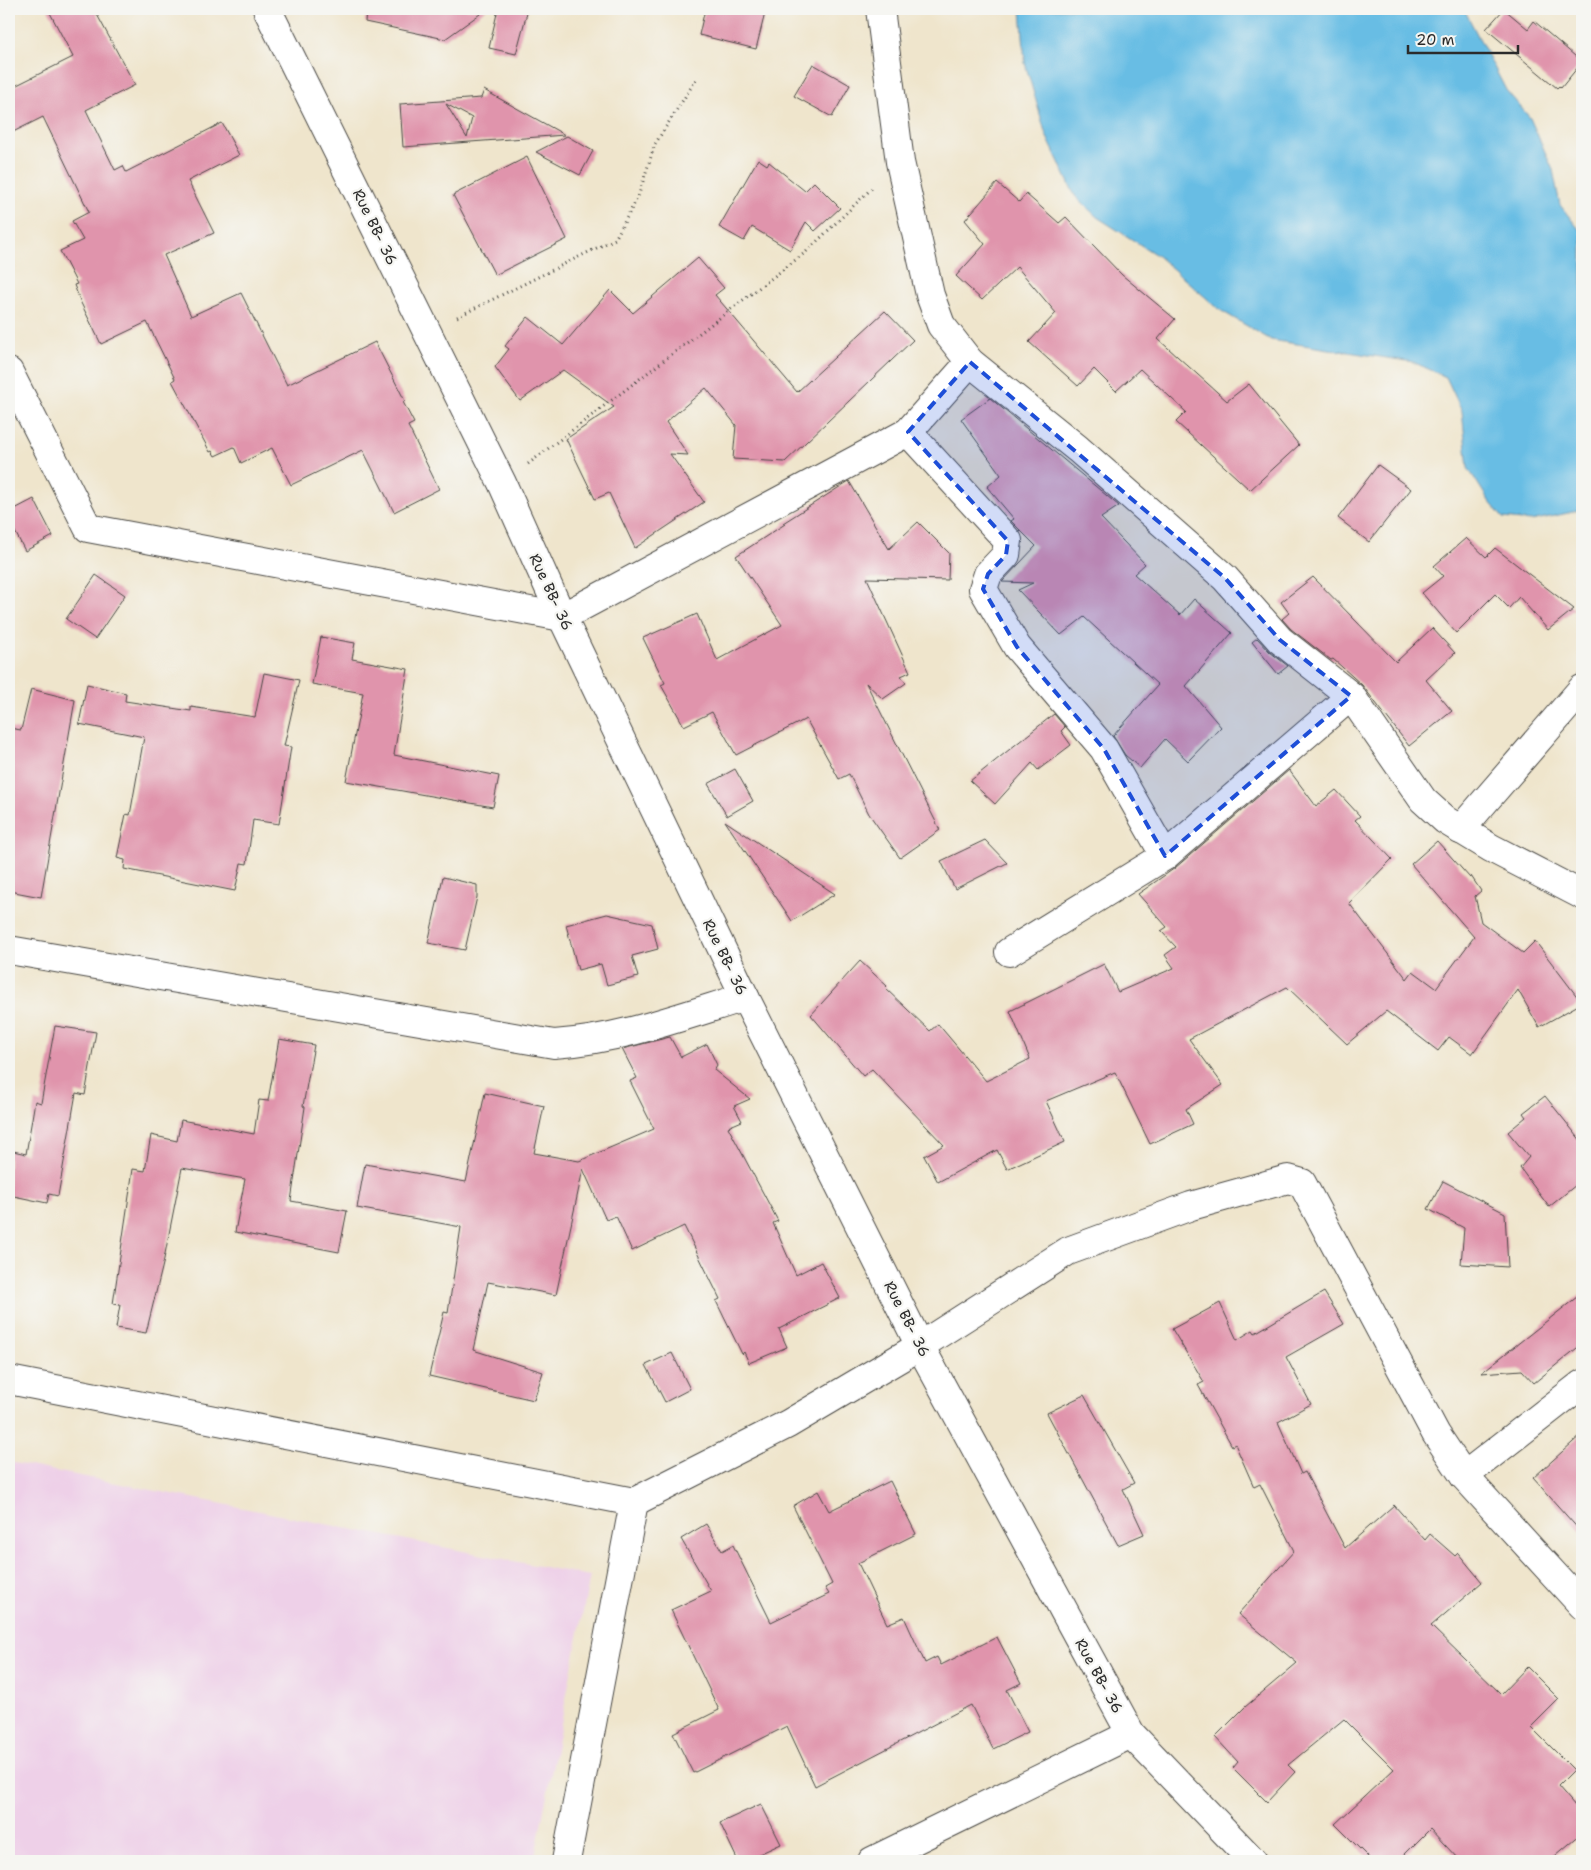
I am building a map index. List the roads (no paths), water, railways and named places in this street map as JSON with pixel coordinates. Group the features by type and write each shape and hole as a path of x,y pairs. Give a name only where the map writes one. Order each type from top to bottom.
{"street":[{"name":"Rue BB- 36","path":"268,9 502,484 562,618 745,997 920,1346 1131,1734 1253,1861"},
{"path":"880,9 900,162 930,295 941,325 970,362 1078,449 1225,578 1280,640 1351,696 1423,800 1445,820 1491,848 1582,895"},
{"path":"9,372 88,528 562,618 908,432 970,362"},
{"path":"908,432 1008,541 1006,554 988,574 983,589 1017,647 1104,749 1165,856"},
{"path":"1460,830 1582,688"},
{"path":"1009,952 1165,856 1351,696"},
{"path":"9,950 554,1044 572,1043 633,1030 745,997"},
{"path":"9,1380 634,1502 788,1424 920,1346 1068,1251 1191,1206 1279,1180 1294,1180 1302,1183 1436,1434 1464,1476 1582,1605"},
{"path":"1464,1476 1582,1384"},
{"path":"566,1861 634,1502"},
{"path":"872,1861 1131,1734"}],"water":[{"path":"1021,9 1464,9 1506,90 1530,118 1553,170 1560,205 1582,233 1582,510 1531,521 1503,518 1489,501 1468,468 1462,411 1446,377 1413,362 1271,340 1220,310 1158,256 1097,217 1075,196 1046,135 1025,63"}]}
